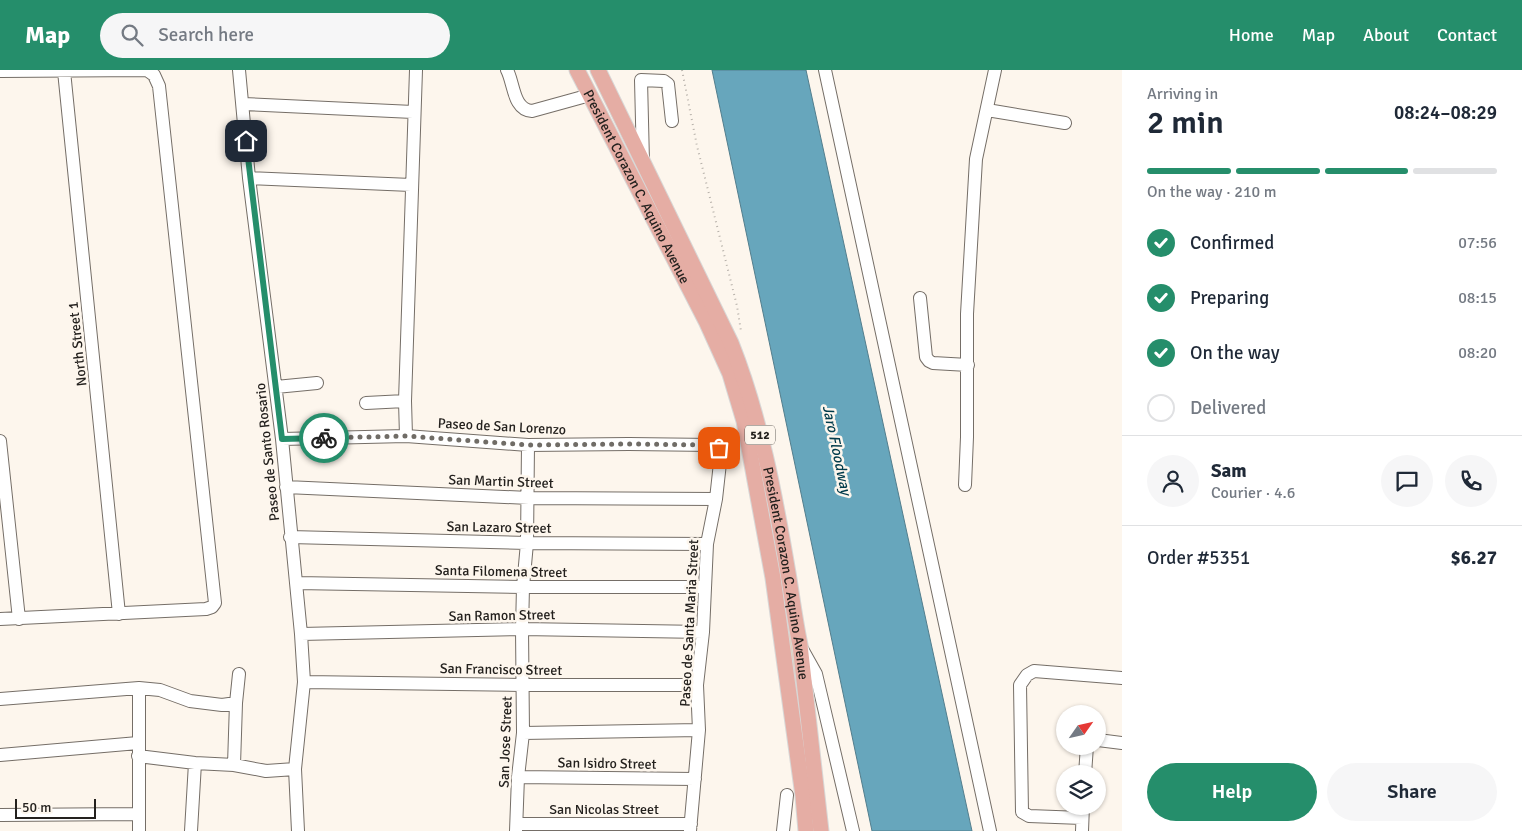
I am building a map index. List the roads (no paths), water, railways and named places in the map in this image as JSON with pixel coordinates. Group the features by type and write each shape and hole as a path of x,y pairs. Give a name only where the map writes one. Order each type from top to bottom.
{"main road":[{"name":"President Corazon C. Aquino Avenue","path":"577,70 703,300 731,343 742,369 756,417 785,557 793,731 806,831"},
{"name":"President Corazon C. Aquino Avenue","path":"588,70 703,300"},
{"name":"President Corazon C. Aquino Avenue","path":"598,70 643,164 703,300"},
{"name":"President Corazon C. Aquino Avenue","path":"787,619 800,645 821,831"},
{"path":"793,731 797,737 802,738 808,734 809,729"},
{"path":"799,772 801,767 807,764 813,767 815,771"}],"street":[{"path":"0,71 147,70 154,75 159,86 215,603 212,608 206,609 0,619"},
{"name":"Paseo de Santo Rosario","path":"239,70 249,178 282,439 290,537 297,583 301,634 304,682 295,769 298,831"},
{"path":"406,436 405,401 413,112 416,70"},
{"path":"507,70 520,106 525,110 532,111 590,95"},
{"path":"825,70 990,831"},
{"path":"965,485 968,314 976,159 995,70"},
{"name":"North Street 1","path":"64,71 119,614"},
{"path":"643,164 641,75 664,80 668,84 672,121"},
{"path":"243,104 413,112"},
{"path":"987,110 1065,123"},
{"path":"249,178 411,185"},
{"path":"920,298 928,361 932,363 968,365"},
{"path":"276,387 316,383"},
{"path":"366,403 405,401"},
{"name":"Paseo de San Lorenzo","path":"282,439 406,436 528,445 666,444 714,445 719,448"},
{"path":"0,442 19,618"},
{"name":"San Jose Street","path":"517,828 518,777 523,733 522,629 527,544 528,445"},
{"name":"Paseo de Santa Maria Street","path":"690,827 699,730 697,685 703,632 707,544 716,499 721,454 719,448"},
{"name":"San Martin Street","path":"286,487 528,498 716,499"},
{"name":"San Lazaro Street","path":"290,537 527,544 707,544"},
{"name":"Santa Filomena Street","path":"297,583 523,587 705,587"},
{"name":"San Ramon Street","path":"301,634 522,629 703,632"},
{"path":"800,645 816,674 854,831"},
{"path":"1082,818 1029,816 1022,812 1020,685 1027,675 1034,671 1122,678"},
{"path":"234,765 236,703 240,674"},
{"name":"San Francisco Street","path":"304,682 697,685"},
{"path":"0,699 139,688 160,690 190,701 222,704 236,703"},
{"path":"139,688 139,831"},
{"path":"523,733 699,730"},
{"path":"1106,741 1122,742"},
{"path":"0,755 138,749 196,764 234,765 266,771 295,769"},
{"path":"191,831 196,764"},
{"name":"San Isidro Street","path":"518,777 695,779"},
{"path":"783,831 787,795"},
{"path":"0,815 138,814"},
{"name":"San Nicolas Street","path":"517,828 690,827"}],"water":[{"name":"Jaro Floodway","path":"712,70 806,70 972,831 872,831"}]}
